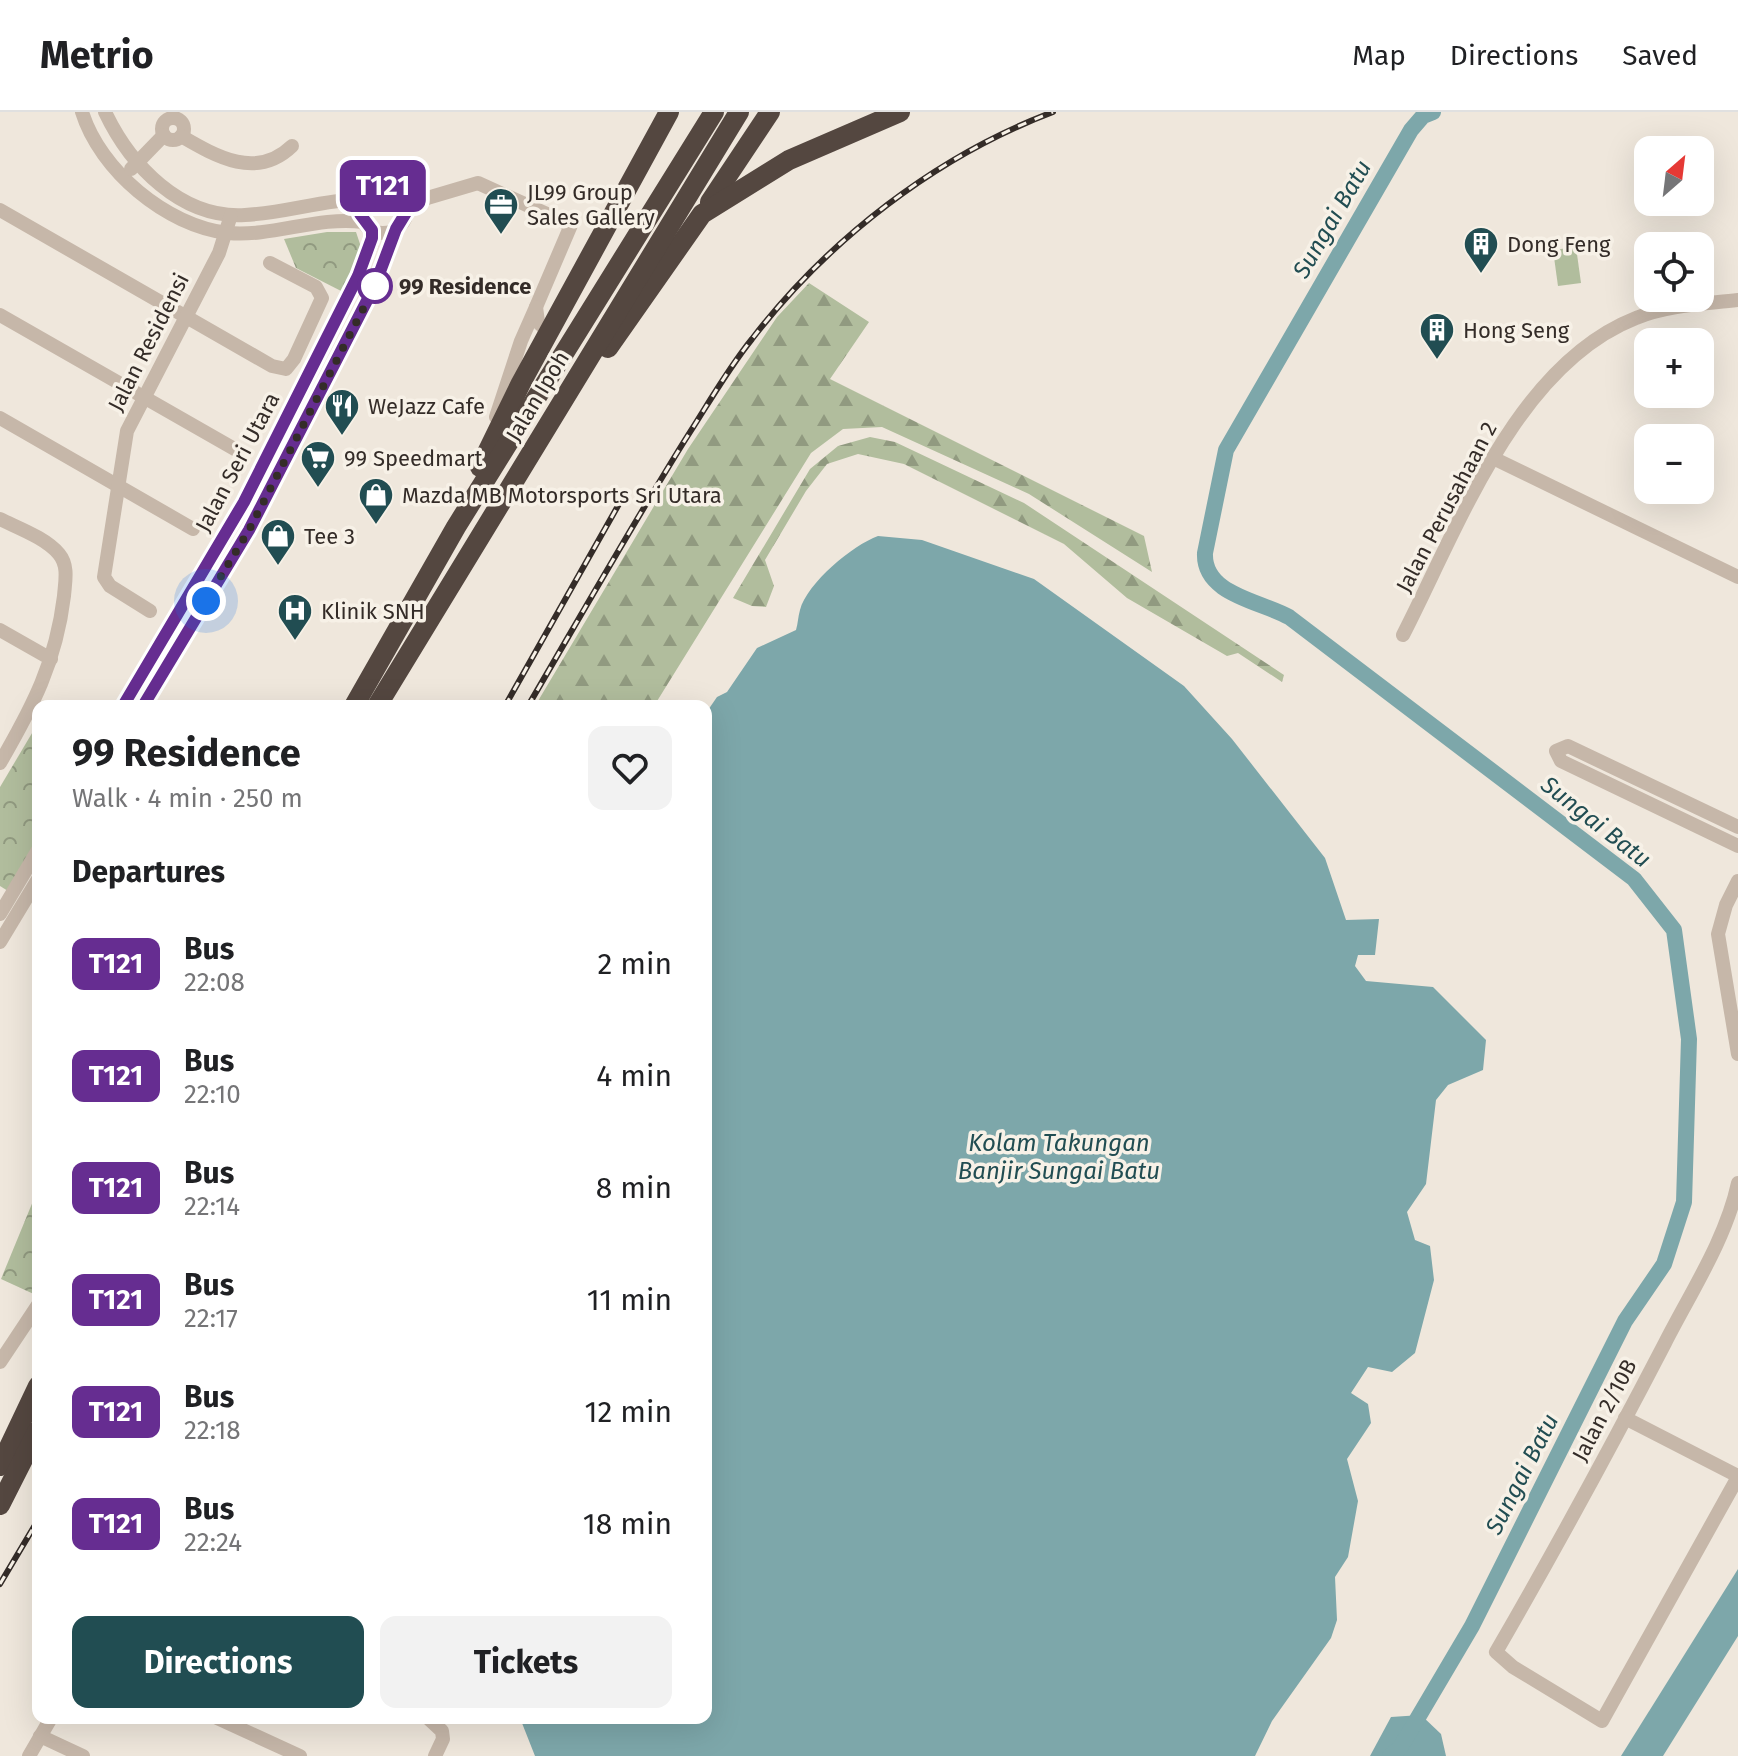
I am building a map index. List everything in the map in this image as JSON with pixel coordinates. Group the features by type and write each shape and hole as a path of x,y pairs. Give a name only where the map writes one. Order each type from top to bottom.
{"highway":[{"path":"456,527 482,463 669,112"},
{"name":"Jalan Ipoh","path":"357,700 456,527 714,112"},
{"name":"Jalan Ipoh","path":"381,700 739,112"},
{"path":"478,538 770,112"},
{"path":"702,214 778,165 900,112"},
{"path":"0,1466 32,1399"},
{"path":"0,1505 32,1442"}],"street":[{"path":"82,112 99,148 122,178 170,212 227,233 266,231 318,221 368,226 388,232 396,229 405,218 407,204 400,192 388,186 373,188 362,199 231,215 186,201 135,164 105,112"},
{"path":"122,178 173,123 228,161 254,164 270,161 292,146"},
{"path":"407,204 478,183 571,225 521,341 482,463"},
{"path":"362,199 368,226"},
{"path":"0,210 272,366 286,369 294,359 322,298 316,287 270,263"},
{"name":"Jalan Residensi","path":"150,611 105,581 127,431 227,233 231,215"},
{"name":"Jalan Seri Utara","path":"127,700 244,502 358,276 372,244 368,226"},
{"name":"Jalan Seri Utara","path":"147,700 249,530 375,285 396,229"},
{"name":"Jalan Perusahaan 2","path":"1403,635 1493,458 1526,407 1572,355 1641,316 1738,300"},
{"path":"536,307 538,322 544,328 553,326"},
{"path":"0,315 238,451"},
{"path":"0,418 193,529"},
{"path":"1493,458 1738,577"},
{"path":"0,519 52,548 63,561 66,574 59,639 37,700"},
{"path":"0,630 51,659"},
{"path":"0,763 6,740 32,707"},
{"path":"1738,827 1568,746 1556,751 1561,761 1738,846"},
{"path":"0,914 32,861"},
{"path":"1738,881 1726,905 1718,934 1734,1002 1738,1054"},
{"path":"0,942 10,900 32,884"},
{"name":"Jalan 2/10B","path":"1738,1183 1726,1223 1625,1418 1496,1652 1513,1667 1602,1721 1738,1476"},
{"path":"0,1362 32,1314"},
{"path":"1625,1418 1738,1476"},
{"path":"29,1756 47,1724"},
{"path":"230,1724 300,1756"},
{"path":"434,1724 442,1731 443,1739 435,1756"},
{"path":"40,1736 83,1756"}],"green space":[{"path":"327,232 356,232 364,256 345,293 296,268 284,239"},
{"path":"1576,247 1581,283 1558,286 1553,250"},
{"path":"809,283 869,322 830,379 1144,536 1152,572 1029,494 882,427 843,429 811,453 658,700 539,700 688,449 777,317"},
{"path":"870,437 895,442 1024,503 1284,675 1282,682 1238,653 1227,656 1127,598 1064,544 904,464 858,454 827,464 806,491 765,560 774,586 766,607 752,606 733,598 810,469 838,446"},
{"path":"32,733 32,851 8,891 0,886 0,787"},
{"path":"32,1204 32,1293 1,1279"}],"water":[{"name":"Kolam Takungan Banjir Sungai Batu","path":"878,536 922,540 1034,579 1184,686 1232,739 1325,858 1346,920 1379,919 1375,955 1358,955 1355,966 1366,981 1433,987 1486,1040 1483,1070 1448,1085 1436,1100 1426,1184 1407,1212 1415,1240 1430,1246 1434,1280 1415,1353 1392,1372 1368,1367 1351,1393 1368,1404 1371,1423 1347,1459 1358,1501 1348,1557 1335,1577 1337,1620 1331,1638 1272,1721 1255,1756 535,1756 522,1724 712,1724 712,704 717,697 727,692 757,648 796,630 804,599 812,588 844,556"},
{"path":"1738,1569 1738,1636 1663,1756 1621,1756"},
{"path":"1421,1715 1441,1734 1446,1756 1370,1756 1391,1717"}],"waterway":[{"name":"Sungai Batu","path":"1390,1756 1400,1748 1472,1626 1625,1321 1664,1264 1684,1202 1689,1039 1674,930 1634,879 1289,617 1236,595 1213,578 1207,567 1205,553 1226,450 1411,130 1423,116 1433,112"}],"railway":[{"path":"532,700 717,388 782,303 850,235 926,177 967,152 1053,112"},
{"path":"508,700 619,504"},
{"path":"0,1584 32,1530"}],"bus line":[{"name":"T121","path":"127,700 244,502 358,276 372,244 372,230 360,214 362,199 366,192 381,185 394,188 404,197 407,211 396,229 375,285 249,530 147,700"}],"place":[{"name":"JL99 Group Sales Gallery","path":"501,236"},
{"name":"Dong Feng","path":"1481,275"},
{"name":"99 Residence","path":"375,286"},
{"name":"Hong Seng","path":"1437,361"},
{"name":"WeJazz Cafe","path":"342,437"},
{"name":"99 Speedmart","path":"318,489"},
{"name":"Mazda MB Motorsports Sri Utara","path":"376,526"},
{"name":"Tee 3","path":"278,567"},
{"name":"Klinik SNH","path":"295,642"}],"route":[{"path":"206,601 249,530 375,286"}]}
